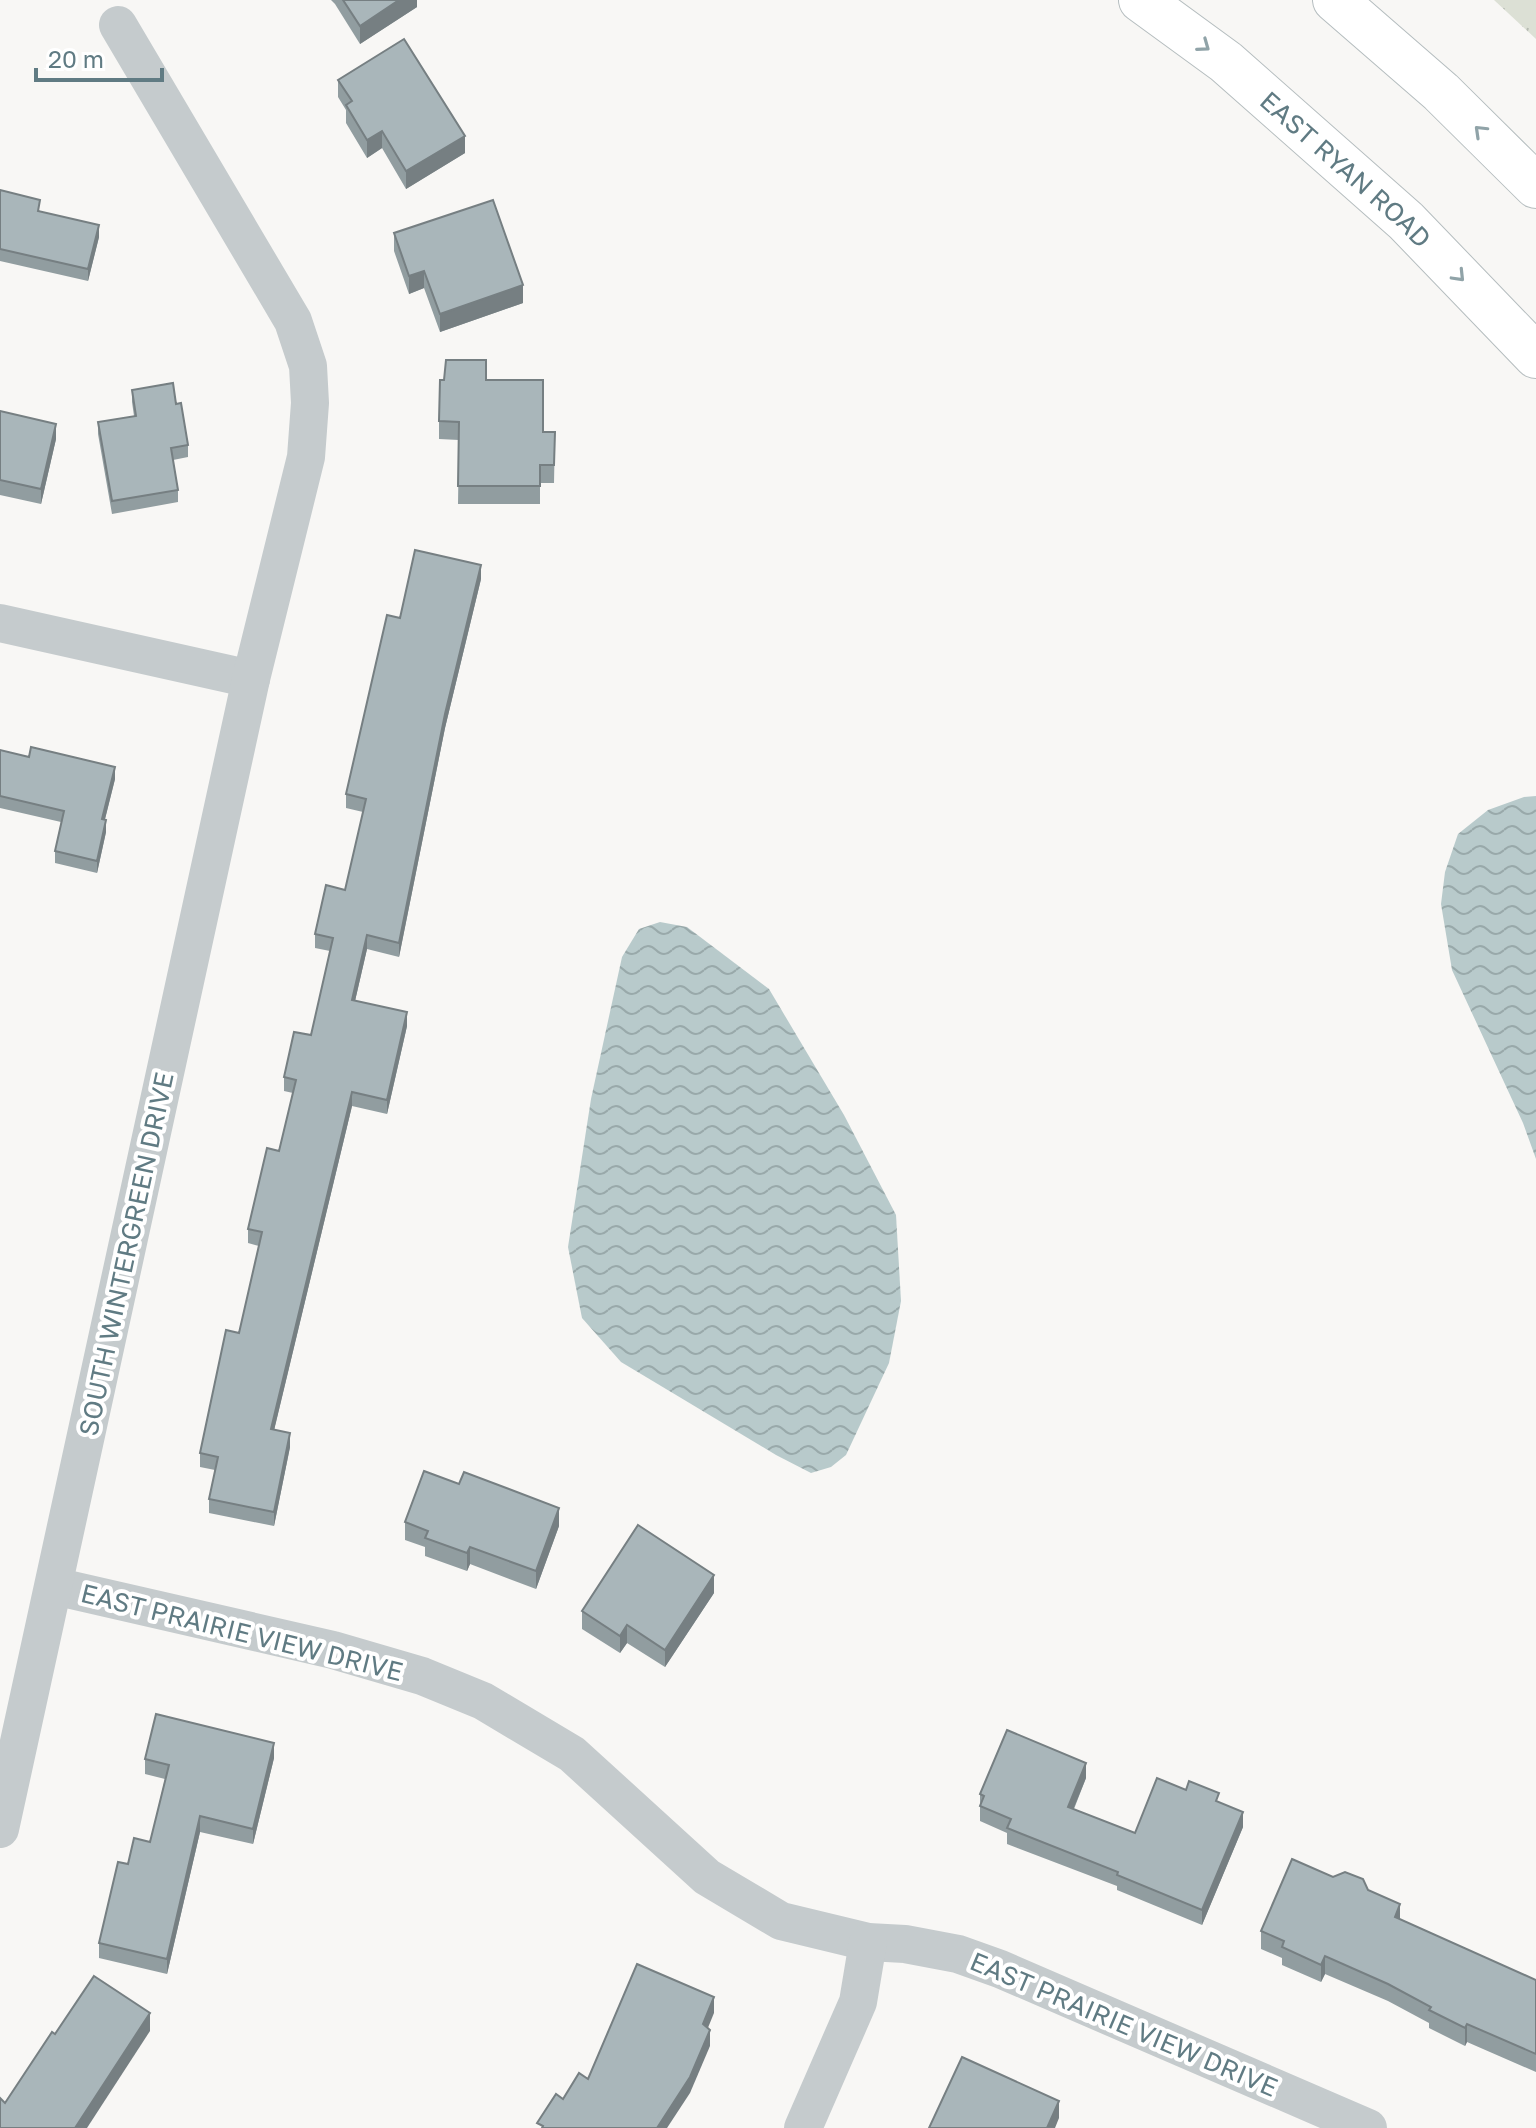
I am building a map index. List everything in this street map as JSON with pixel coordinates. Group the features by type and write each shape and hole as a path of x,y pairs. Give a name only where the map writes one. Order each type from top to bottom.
{"main road":[{"name":"EAST RYAN ROAD","path":"1141,0 1226,62 1406,221 1536,356"},
{"path":"1335,0 1441,92 1536,186"}],"street":[{"name":"SOUTH WINTERGREEN DRIVE","path":"0,1829 251,679 306,457 310,403 308,366 293,321 118,25"},
{"path":"0,623 251,679"},
{"name":"EAST PRAIRIE VIEW DRIVE","path":"54,1586 333,1650 422,1676 483,1701 572,1754 707,1877 781,1921 868,1942 905,1944 958,1954 1000,1969 1368,2128"},
{"path":"803,2128 858,2002 868,1942"}],"green space":[{"path":"1494,0 1536,0 1536,39"}],"water":[{"path":"1536,796 1536,1159 1523,1123 1452,970 1441,904 1445,872 1458,834 1488,810"},
{"path":"660,922 687,927 769,989 844,1115 896,1215 901,1301 889,1363 846,1455 831,1467 811,1473 621,1362 582,1318 568,1247 591,1099 622,957 639,929"}],"building":[{"path":"343,0 399,0 360,26"},
{"path":"404,39 465,136 406,171 382,131 367,140 346,105 352,101 338,80"},
{"path":"0,190 40,200 38,211 99,225 88,269 0,249"},
{"path":"493,200 523,285 440,314 424,271 409,276 394,233"},
{"path":"446,360 486,360 486,380 543,380 543,432 555,432 554,465 540,465 540,486 458,486 459,422 439,421 440,380 444,380"},
{"path":"173,383 176,404 181,403 188,445 171,448 178,490 112,501 98,422 136,416 132,390"},
{"path":"0,411 56,424 41,489 0,480"},
{"path":"415,550 481,565 445,714 399,943 367,935 352,1000 407,1012 387,1100 352,1092 271,1429 290,1433 274,1512 209,1499 218,1457 200,1453 226,1330 239,1333 262,1232 248,1229 267,1148 279,1151 296,1080 284,1077 294,1032 311,1035 333,938 315,934 326,885 345,890 366,799 346,794 387,615 400,618"},
{"path":"31,747 115,767 102,819 106,820 97,861 55,851 64,811 0,796 0,750 29,757"},
{"path":"424,1471 459,1484 464,1472 559,1508 536,1571 470,1547 467,1553 425,1538 428,1531 405,1522"},
{"path":"638,1525 714,1575 665,1650 627,1625 620,1636 582,1611"},
{"path":"156,1714 274,1743 253,1829 200,1816 167,1959 99,1943 118,1862 128,1864 134,1838 150,1842 169,1765 145,1759"},
{"path":"1007,1730 1086,1763 1068,1807 1135,1833 1157,1778 1186,1790 1189,1781 1219,1793 1216,1801 1243,1812 1202,1910 1117,1875 1118,1872 1007,1828 1011,1819 980,1806 984,1796 980,1794"},
{"path":"1292,1859 1333,1877 1345,1872 1363,1879 1368,1890 1400,1904 1395,1917 1536,1980 1536,2054 1467,2024 1465,2028 1388,1984 1325,1956 1321,1965 1282,1947 1284,1941 1261,1931"},
{"path":"637,1964 714,1997 703,2024 710,2030 690,2077 657,2128 542,2128 537,2123 556,2094 563,2099 579,2073 588,2079"},
{"path":"94,1976 150,2013 75,2128 0,2128 0,2098 5,2103"},
{"path":"962,2057 1059,2101 1047,2128 929,2128"}]}
